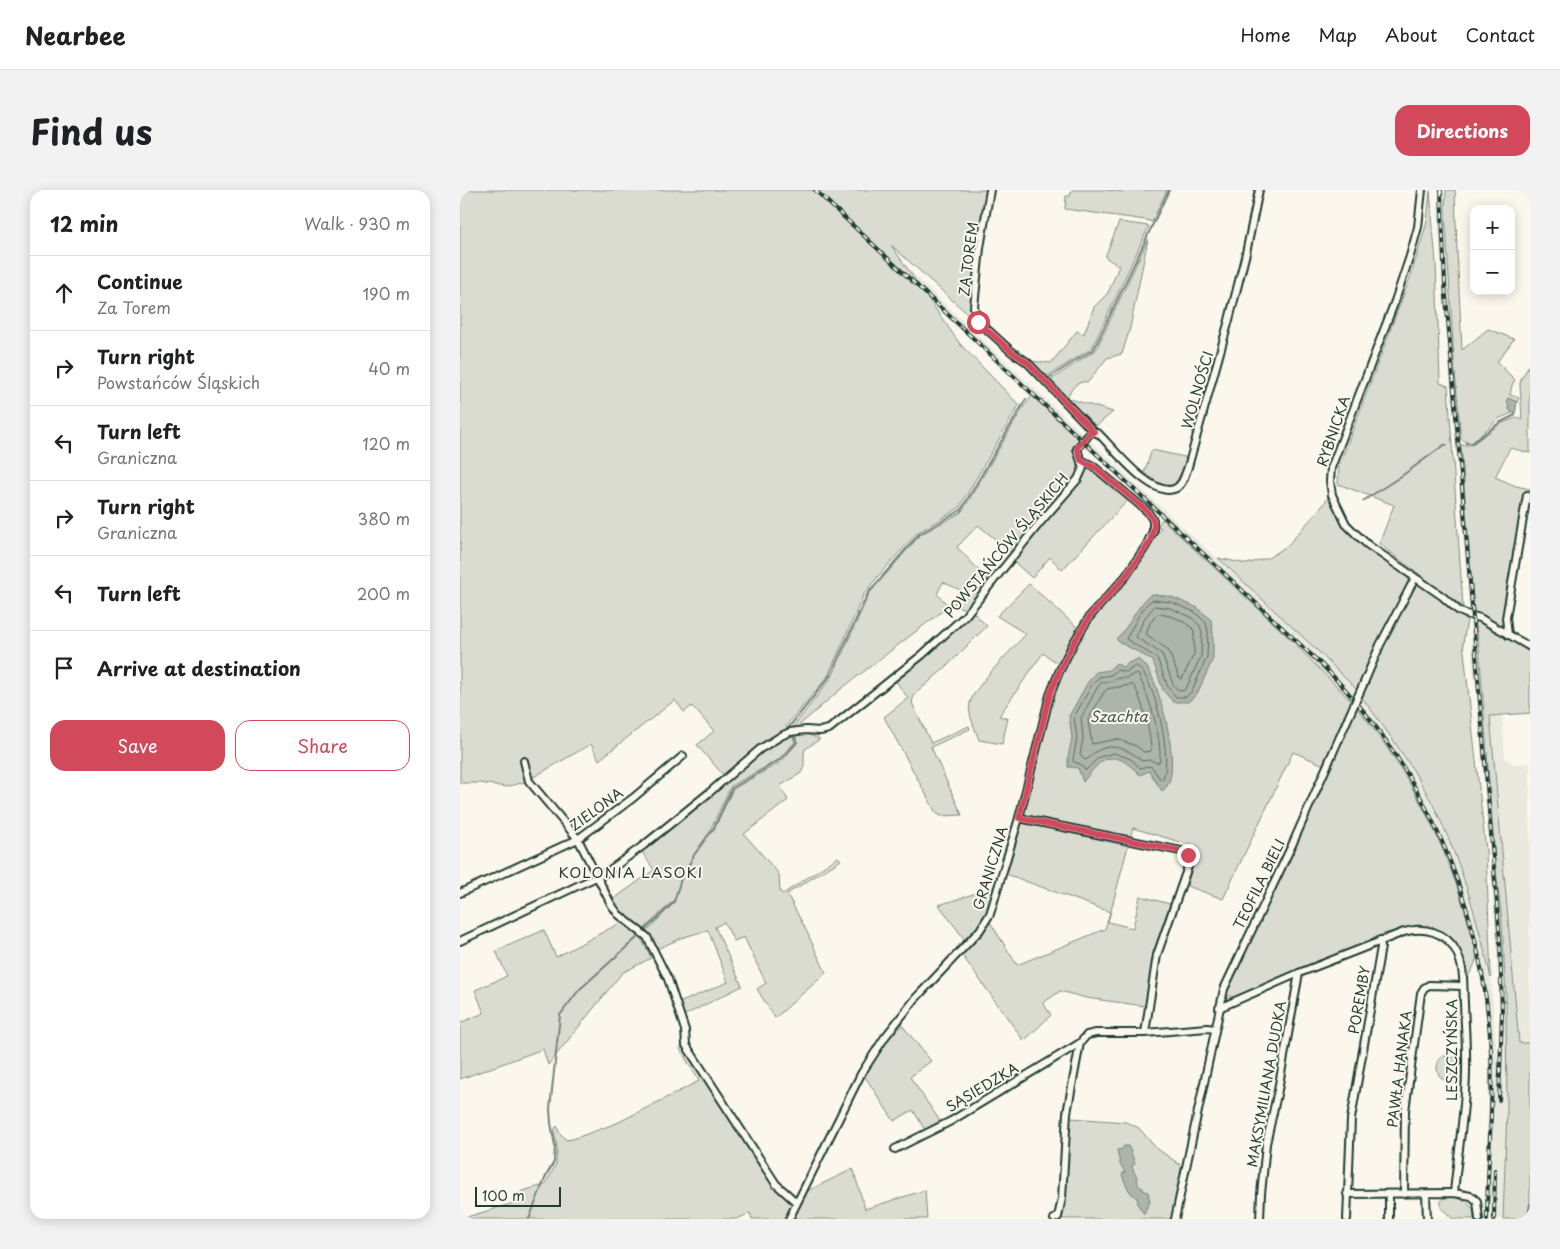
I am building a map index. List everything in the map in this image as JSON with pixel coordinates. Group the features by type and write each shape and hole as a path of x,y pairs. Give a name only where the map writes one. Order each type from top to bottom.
{"street":[{"name":"ZA TOREM","path":"990,190 980,248 974,308 978,322 1012,352 1027,362 1092,432"},
{"name":"WOLNOŚCI","path":"1092,432 1106,441 1137,474 1158,487 1174,489 1183,482 1229,320 1259,190"},
{"name":"RYBNICKA","path":"1422,190 1418,227 1410,256 1395,301 1331,468 1332,495 1346,524 1368,545 1442,596 1462,613 1480,618 1530,647"},
{"name":"POWSTAŃCÓW ŚLĄSKICH","path":"460,941 607,872 710,792 760,749 790,732 829,730 936,644 965,616 1031,532 1078,479 1083,468 1077,448 1092,432"},
{"name":"GRANICZNA","path":"789,1219 861,1074 884,1037 916,998 986,922 1019,818 1050,694 1059,672 1090,616 1126,576 1146,546 1153,531 1153,520 1147,511 1096,468 1081,460"},
{"path":"1508,635 1506,618 1527,495"},
{"name":"TEOFILA BIELI","path":"1175,1219 1224,989 1292,845 1380,645 1416,578"},
{"name":"ZIELONA","path":"460,894 578,839 633,798 683,756"},
{"path":"524,761 529,782 578,839 618,914 647,937 668,979 685,1030 686,1045 776,1184 796,1202"},
{"path":"1019,818 1181,851 1191,858 1157,955 1145,1033"},
{"name":"LESZCZYŃSKA","path":"1380,940 1418,929 1428,930 1444,938 1453,946 1463,970 1466,1085 1454,1193"},
{"name":"POREMBY","path":"1219,1008 1288,977 1380,940 1381,947 1351,1119 1347,1219"},
{"name":"MAKSYMILIANA DUDKA","path":"1260,1219 1266,1144 1278,1090 1299,973"},
{"name":"MAKSYMILIANA DUDKA","path":"1288,977 1298,984"},
{"name":"PAWŁA HANAKA","path":"1404,1194 1405,1111 1421,993 1428,986 1463,986"},
{"path":"1222,998 1237,1000"},
{"name":"SĄSIEDZKA","path":"895,1149 951,1121 1080,1042 1087,1035 1096,1033 1145,1033 1206,1028 1215,1029"},
{"path":"1054,1219 1058,1217 1062,1198 1067,1113 1080,1042"},
{"path":"1347,1194 1454,1193 1471,1196 1476,1201 1479,1219"},
{"path":"1389,1194 1389,1219"},
{"path":"1426,1194 1427,1219"}],"shaded area":[{"path":"460,190 987,190 971,317 891,245 960,344 1019,405 959,508 917,533 864,594 828,676 786,726 787,730 764,743 724,776 697,745 714,731 692,706 684,712 675,700 599,760 591,744 525,782 506,787 480,783 460,783"},
{"path":"824,190 1135,483 1319,652 1357,690 1352,702 1285,634 909,282"},
{"path":"1072,190 1123,192 1124,190 1167,190 1152,222 1065,209 1066,196 1070,196"},
{"path":"1439,190 1443,190 1474,612 1479,646 1495,861 1502,921 1506,997 1507,1109 1503,1219 1485,1219 1488,1024 1480,969 1465,911 1449,864 1430,819 1410,784 1371,725 1356,707 1361,696 1419,779 1458,861 1482,938 1491,979 1498,1071 1499,1007 1497,952 1442,281 1438,219"},
{"path":"1446,190 1455,190 1462,350 1488,329 1514,339 1497,362 1515,380 1510,395 1519,398 1517,402 1508,398 1509,409 1512,413 1498,419 1472,443 1461,440 1445,211"},
{"path":"1430,191 1436,264 1440,383 1448,386 1463,607 1379,544 1394,505 1338,484 1339,466 1411,275 1427,222"},
{"path":"1119,222 1149,226 1092,348 1046,377 1030,361 1051,363 1077,331 1084,334 1094,307 1108,293 1119,266 1105,257"},
{"path":"1148,239 1130,328 1122,354 1107,358 1088,382 1081,382 1075,386 1067,398 1113,412 1096,426 1049,381 1096,350"},
{"path":"1530,364 1530,453 1510,448 1495,477 1516,486 1530,489 1506,630 1474,612 1461,445 1471,445 1500,424 1518,417 1522,420 1520,384"},
{"path":"1032,396 1079,439 1073,447 1079,469 1069,486 1012,553 978,525 957,547 989,581 967,609 953,606 960,590 943,582 937,594 949,606 841,689 796,728 792,728 832,677 869,594 920,535 963,510 1024,406"},
{"path":"1152,450 1189,458 1176,485 1159,483 1144,473"},
{"path":"1088,468 1129,499 1062,570 1050,557 1032,578 1013,561 1084,477 1085,470"},
{"path":"1329,495 1340,521 1349,533 1409,579 1357,690 1218,558 1247,564 1270,557 1287,546 1324,504"},
{"path":"1162,519 1285,634 1352,702 1324,765 1293,752 1223,899 1187,886 1197,847 1133,828 1130,837 1025,815 1024,809 1054,690 1085,630 1138,564 1161,528 1158,526"},
{"path":"1417,583 1440,598 1467,620 1463,643 1486,851 1491,978 1471,900 1443,825 1411,768 1361,696 1380,652"},
{"path":"1029,584 1078,628 1059,664 1043,653 999,716 1008,718 1002,744 979,740 969,707 973,696 1026,634 997,616"},
{"path":"972,611 987,626 946,667 914,695 912,703 931,743 969,726 970,729 931,747 962,815 941,816 936,813 884,717 908,698 895,680 961,625"},
{"path":"1475,619 1530,650 1530,713 1490,716 1519,1043 1530,1043 1530,1201 1527,1219 1503,1219 1507,1109 1506,997 1502,921 1495,861 1479,646"},
{"path":"1356,707 1375,731 1410,783 1438,839 1450,867 1469,926 1476,953 1475,964 1468,977 1463,957 1454,941 1437,930 1417,925 1383,934 1318,963 1233,997 1226,995 1303,828"},
{"path":"1502,715 1505,757 1513,764 1530,763 1530,1043 1519,1044 1490,716"},
{"path":"801,732 820,739 805,749 804,766 801,773 780,786 788,800 744,834 779,874 780,892 783,894 838,857 841,860 787,894 826,973 775,1018 757,989 766,983 744,937 734,941 724,922 715,927 742,986 683,1016 679,1003 728,982 708,930 684,937 657,949 645,933 674,903 674,900 642,931 619,913 611,901 654,870 642,852 762,751 792,735 795,742 778,760 731,786 710,830 713,832 733,789 781,762 798,742 795,734"},
{"path":"1022,822 1128,846 1108,922 1133,928 1140,896 1170,904 1153,953 1145,1006 1086,998 1060,991 1043,1003 1051,1015 1024,1041 962,955 981,935 990,922 1017,965 1105,929 1110,912 1006,874"},
{"path":"995,887 987,917 970,939 965,940 939,905"},
{"path":"620,923 635,932 643,942 651,958 622,973 548,1065 543,1049 460,1079 460,1023 484,1013 475,990 507,976 496,951 544,930 556,957"},
{"path":"902,1025 931,1061 910,1077 940,1121 925,1130 913,1110 894,1121 864,1075 883,1042"},
{"path":"683,1043 767,1178 773,1186 791,1200 792,1204 786,1219 752,1219 750,1213 737,1219 460,1219 514,1203 522,1191 545,1185 556,1164 557,1148 554,1130 557,1126 559,1132 566,1140 573,1139 617,1123 699,1081 680,1049"},
{"path":"1443,1056 1463,1060 1463,1082 1450,1082 1442,1079 1437,1067"},
{"path":"1071,1118 1126,1122 1139,1128 1155,1147 1183,1167 1174,1219 1061,1219"},
{"path":"853,1169 865,1209 925,1190 927,1219 793,1219 805,1192"},
{"path":"1445,1196 1457,1198 1467,1203 1473,1209 1474,1219 1453,1219 1441,1208 1441,1201"}],"water":[{"path":"1508,398 1517,402 1515,415 1509,409"},
{"path":"1151,594 1172,597 1198,608 1211,620 1213,659 1197,694 1188,702 1173,702 1163,690 1153,661 1116,639"},
{"name":"Szachta","path":"1138,659 1146,666 1152,677 1163,708 1172,761 1171,776 1167,786 1162,791 1149,771 1140,775 1123,761 1113,758 1102,761 1083,782 1078,768 1068,767 1072,738 1069,716 1088,682 1096,672 1109,670 1116,663 1124,668 1128,663"},
{"path":"1124,1146 1128,1146 1131,1152 1135,1164 1132,1168 1137,1176 1138,1184 1143,1190 1148,1192 1150,1202 1144,1214 1138,1205 1137,1198 1128,1188 1122,1174 1125,1172 1120,1164 1117,1150 1122,1149"}],"waterway":[{"path":"1047,379 1094,349 1169,190"},
{"path":"791,730 789,727 830,676 868,593 919,534 961,510 1026,399"},
{"path":"1466,443 1472,443 1499,423 1515,415"},
{"path":"1363,501 1444,445 1447,445"},
{"path":"644,931 674,902 681,879 694,855 714,827 732,788 780,760 797,742 793,735"},
{"path":"529,1219 546,1176 554,1162 555,1146 550,1109 560,1015 579,990 640,935"},
{"path":"1529,1219 1530,1204"}],"railway":[{"path":"815,190 1322,665 1359,705 1391,748 1419,794 1443,843 1462,893 1476,945 1486,998 1491,1052 1492,1094 1487,1219"},
{"path":"1441,190 1445,284 1500,941 1502,1013 1499,1100"},
{"path":"1494,1219 1495,1170"}],"district":[{"name":"KOLONIA LASOKI","path":"631,871"}],"route":[{"path":"978,322 1012,352 1027,362 1094,432 1090,433 1077,448 1081,460 1096,468 1147,511 1153,520 1154,526 1150,541 1126,576 1090,616 1059,672 1050,694 1019,818 1181,851 1188,855"}]}
